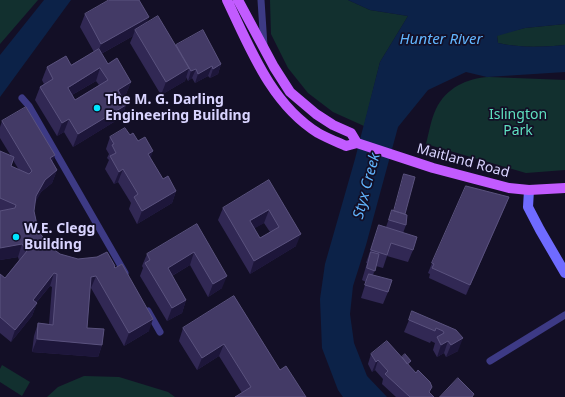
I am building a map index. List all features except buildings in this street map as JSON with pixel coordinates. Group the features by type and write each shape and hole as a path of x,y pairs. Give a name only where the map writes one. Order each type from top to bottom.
{"main road":[{"name":"Maitland Road","path":"227,0 270,84 285,105 299,118 323,136 346,146 357,143 484,182 509,188 529,190 565,188"},
{"name":"Maitland Road","path":"238,0 279,75 296,98 326,120 351,134 357,143"}],"street":[{"path":"261,0 265,50"},
{"path":"22,98 29,106 128,277"},
{"path":"529,190 528,206 565,274"},
{"path":"144,305 160,332"},
{"path":"490,361 565,315"}],"green space":[{"path":"0,0 38,0 0,44"},
{"path":"270,0 348,0 370,10 408,16 380,62 364,126 333,112 308,93 288,68 271,34"},
{"path":"565,24 565,45 531,47 498,43 497,35 525,28"},
{"name":"Islington Park","path":"489,77 565,80 565,170 526,173 426,144 434,113 445,95 465,82 473,79"},
{"path":"2,365 30,382 22,396 0,382 0,369"},
{"path":"84,376 119,377 168,392 175,397 47,397 58,387"}],"water":[{"path":"44,0 71,0 0,97 0,55"},
{"name":"Hunter River","path":"348,0 565,0 565,24 525,28 497,36 498,43 515,46 539,47 565,45 565,72 487,77 466,72 428,90 398,127 366,245 353,286 350,314 354,343 367,376 387,397 343,397 338,390 322,348 320,299 325,264 355,159 380,62 408,16 370,10"}],"place":[{"name":"The M. G. Darling Engineering Building","path":"97,108"},
{"name":"W.E. Clegg Building","path":"16,237"}],"water label":[{"name":"Styx Creek","path":"367,186"}]}
